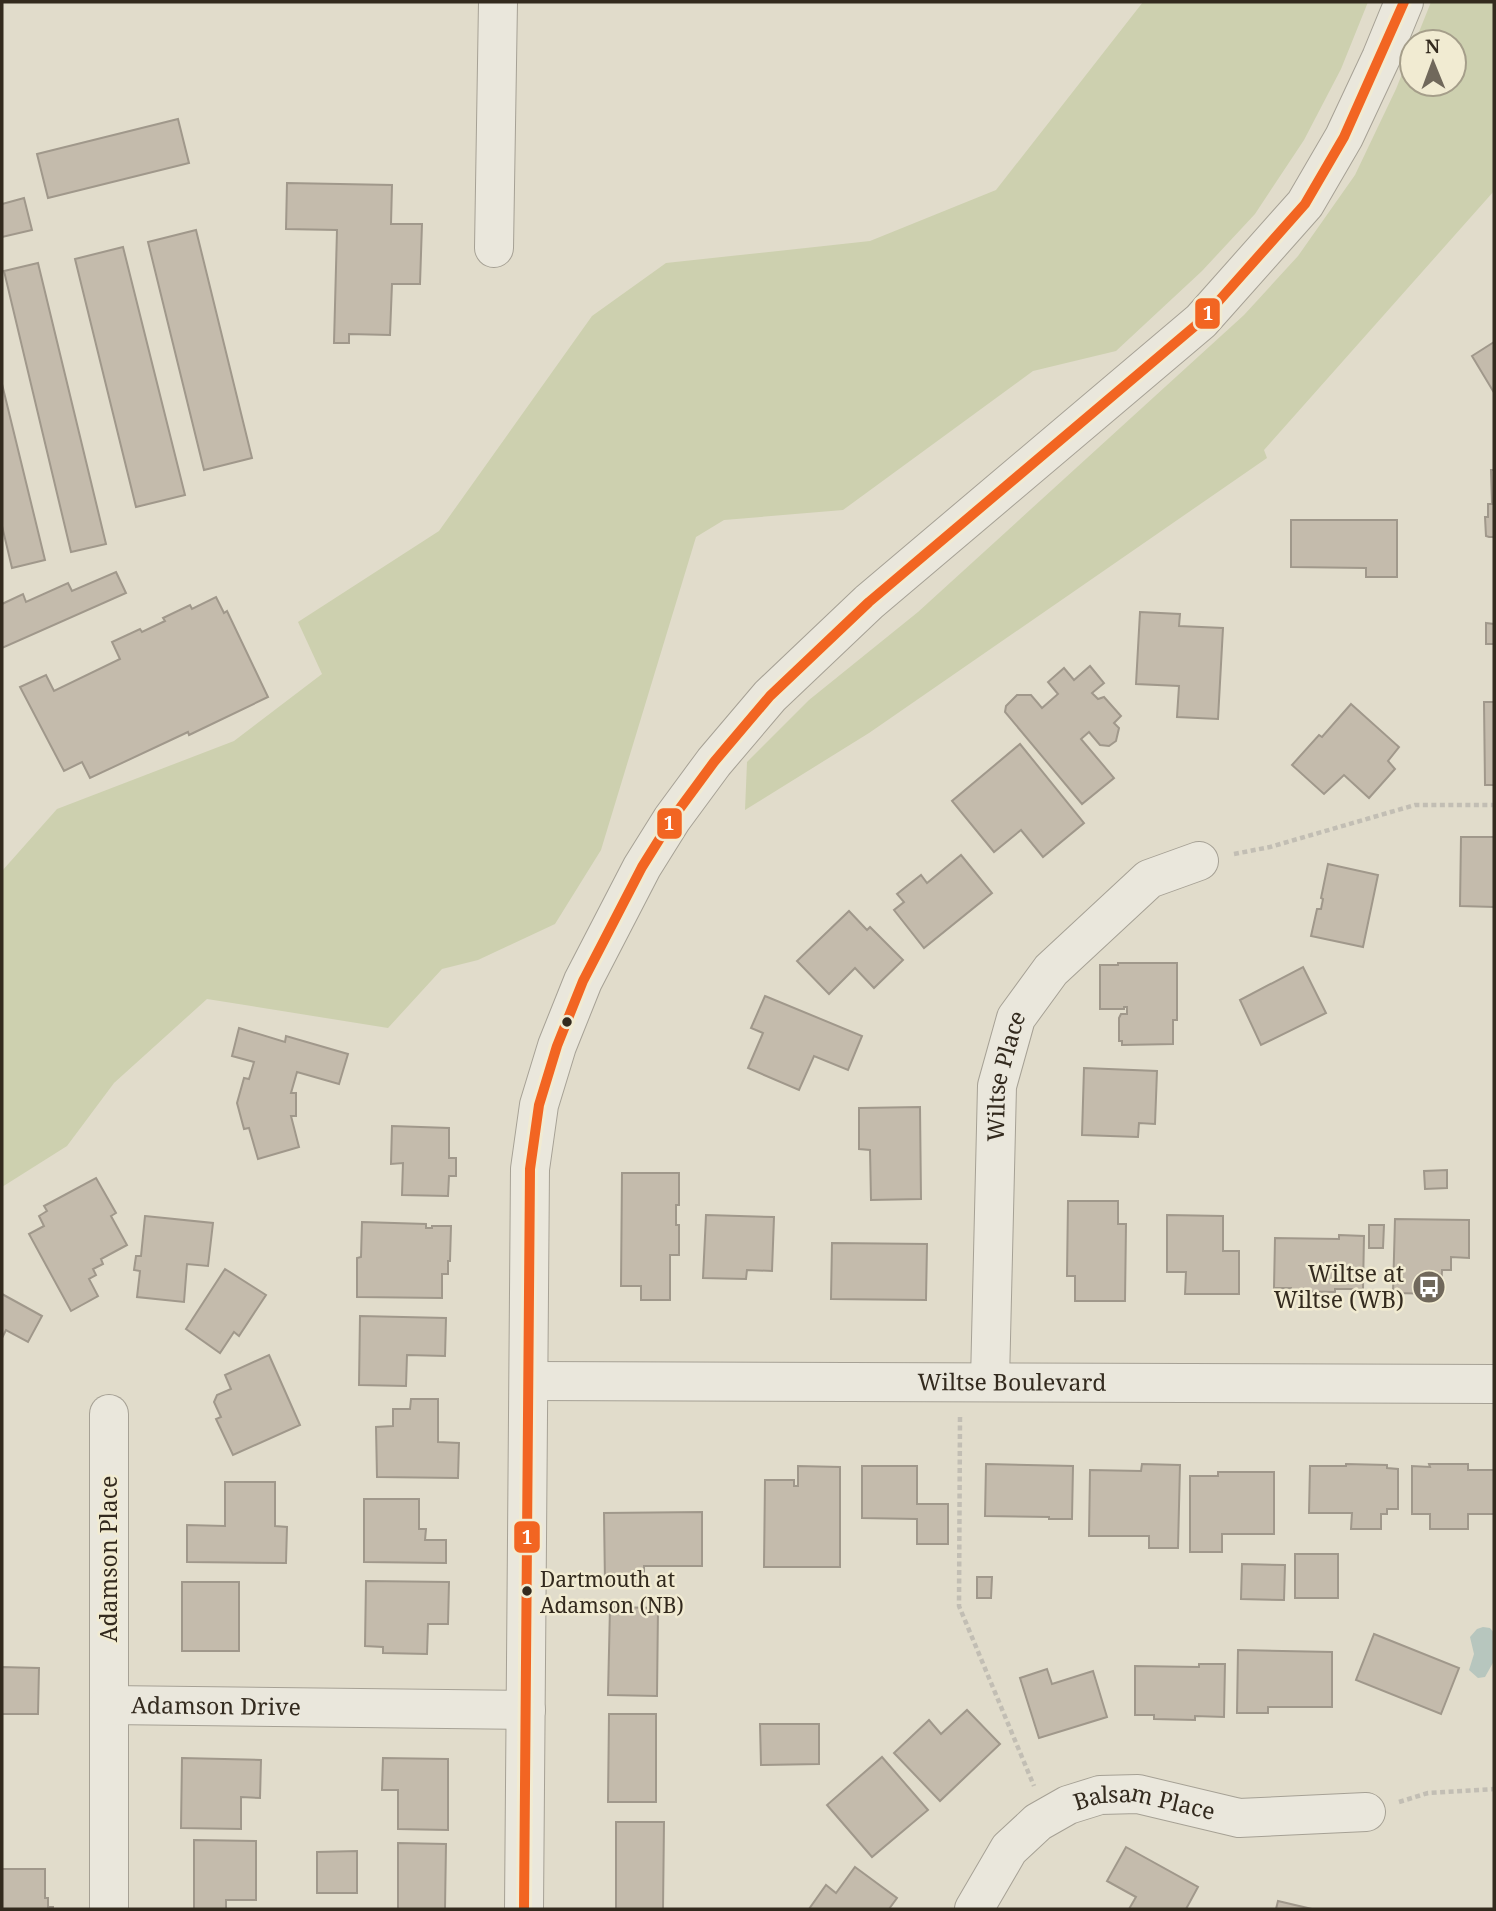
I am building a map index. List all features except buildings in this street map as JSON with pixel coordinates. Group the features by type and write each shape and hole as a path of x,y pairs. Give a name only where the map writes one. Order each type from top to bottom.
{"street":[{"path":"494,248 498,2"},
{"path":"524,1909 530,1169 539,1105 557,1046 583,981 642,867 672,819 714,762 770,696 880,594 1201,321 1305,204 1344,138 1404,2"},
{"name":"Wiltse Place","path":"975,1381 998,1086 1016,1018 1051,970 1149,879 1199,861"},
{"name":"Wiltse Boulevard","path":"529,1381 1494,1384"},
{"name":"Adamson Place","path":"108,1413 109,1705"},
{"name":"Adamson Drive","path":"109,1909 109,1705 526,1710"},
{"name":"Balsam Place","path":"974,1909 1009,1850 1038,1822 1068,1805 1100,1795 1138,1794 1239,1818 1366,1812"}],"path":[{"path":"1199,861 1270,847 1415,805 1494,805"},
{"path":"975,1381 960,1606 1047,1817"},
{"path":"1366,1812 1428,1793 1494,1789"}],"green space":[{"path":"1143,2 1368,2 1341,69 1304,140 1255,214 1202,271 1116,351 1033,371 843,510 724,520 696,537 601,850 555,924 478,960 442,969 388,1028 207,999 114,1083 67,1146 2,1187 2,871 57,809 234,741 322,674 298,622 439,531 592,316 666,263 870,241 996,190"},
{"path":"1431,2 1494,2 1494,191 1264,450 1267,458 869,733 745,810 747,762 809,700 918,612 1244,315 1298,256 1355,175 1398,84 1398,98 1468,98 1468,28 1421,28"}],"shaded area":[{"path":"1483,1627 1490,1628 1494,1633 1494,1661 1485,1677 1478,1678 1469,1670 1474,1654 1470,1637"}],"transit line":[{"name":"1","path":"524,1909 530,1169 539,1105 557,1046 583,981 642,867 672,819 714,762 770,696 869,602 1201,321 1305,204 1344,137 1404,2"}],"place":[{"name":"Wiltse at Wiltse (WB)","path":"1429,1287"},
{"name":"Dartmouth at Adamson (NB)","path":"527,1591"}]}
